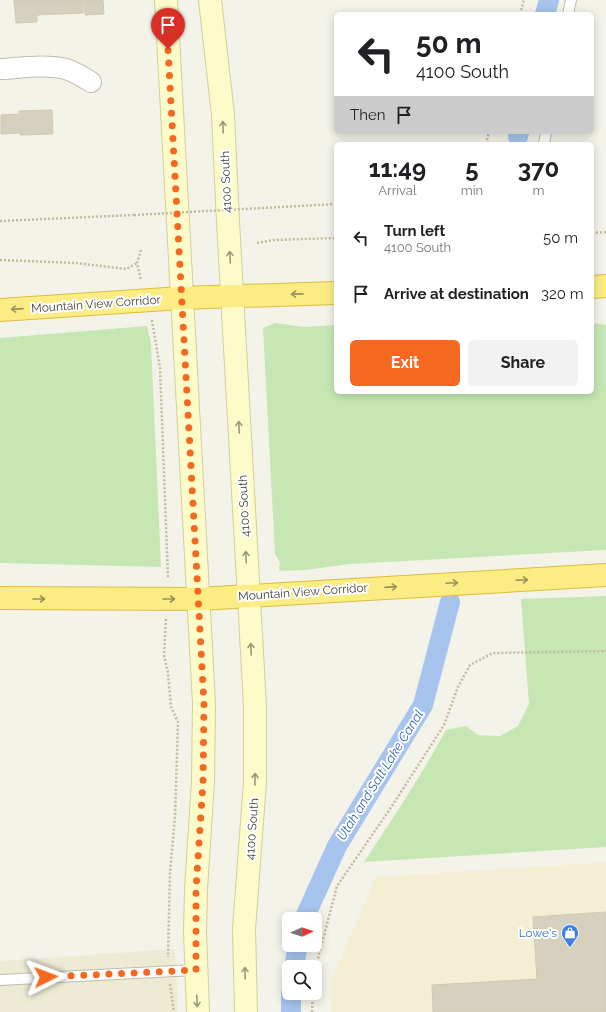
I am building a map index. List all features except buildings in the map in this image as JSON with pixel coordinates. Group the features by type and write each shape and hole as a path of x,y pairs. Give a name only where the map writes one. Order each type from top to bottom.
{"highway":[{"path":"594,287 606,286"},
{"name":"Mountain View Corridor","path":"0,310 181,298 334,293"},
{"name":"Mountain View Corridor","path":"0,598 198,599 606,575"}],"main road":[{"path":"166,0 204,704 203,782 196,889 196,970 198,1012"},
{"name":"4100 South","path":"210,0 223,115 256,744 253,818 244,929 246,1012"}],"street":[{"path":"0,69 47,67 60,68 80,75 90,82"}],"lane":[{"path":"568,12 571,0"},
{"path":"0,980 196,970"}],"path":[{"path":"521,12 524,0"},
{"path":"0,221 334,204"},
{"path":"594,233 606,232"},
{"path":"256,243 273,240 334,238"},
{"path":"0,260 76,263 126,269 137,264 141,250"},
{"path":"152,320 160,368 168,563"},
{"path":"318,960 337,886 392,806 444,726 458,687 470,665 493,654 606,651"},
{"path":"164,655 168,673 171,707 178,722 175,816 170,872 168,946"},
{"path":"171,990 174,1012"},
{"path":"312,1012 313,1000"}],"shaded area":[{"path":"606,862 606,1012 331,1012 330,984 376,877"},
{"path":"175,949 178,1012 0,1012 0,961"}],"green space":[{"path":"275,323 304,327 334,325 334,394 594,394 594,323 606,325 606,550 350,564 305,570 279,571 280,562 275,554 263,328"},
{"path":"147,326 151,343 161,567 0,563 0,338"},
{"path":"606,596 606,847 364,862 417,780 446,730 466,726 478,735 500,736 518,726 529,704 521,599"}],"waterway":[{"name":"Utah and Salt Lake Canal","path":"546,12 549,0"},
{"name":"Utah and Salt Lake Canal","path":"307,912 337,846 423,705 450,602"},
{"name":"Utah and Salt Lake Canal","path":"295,960 297,952"},
{"name":"Utah and Salt Lake Canal","path":"291,1000 291,1012"}],"place":[{"name":"Lowe's","path":"570,948"}],"route":[{"path":"46,977 196,970 196,889 201,830 204,704 168,49"}]}
